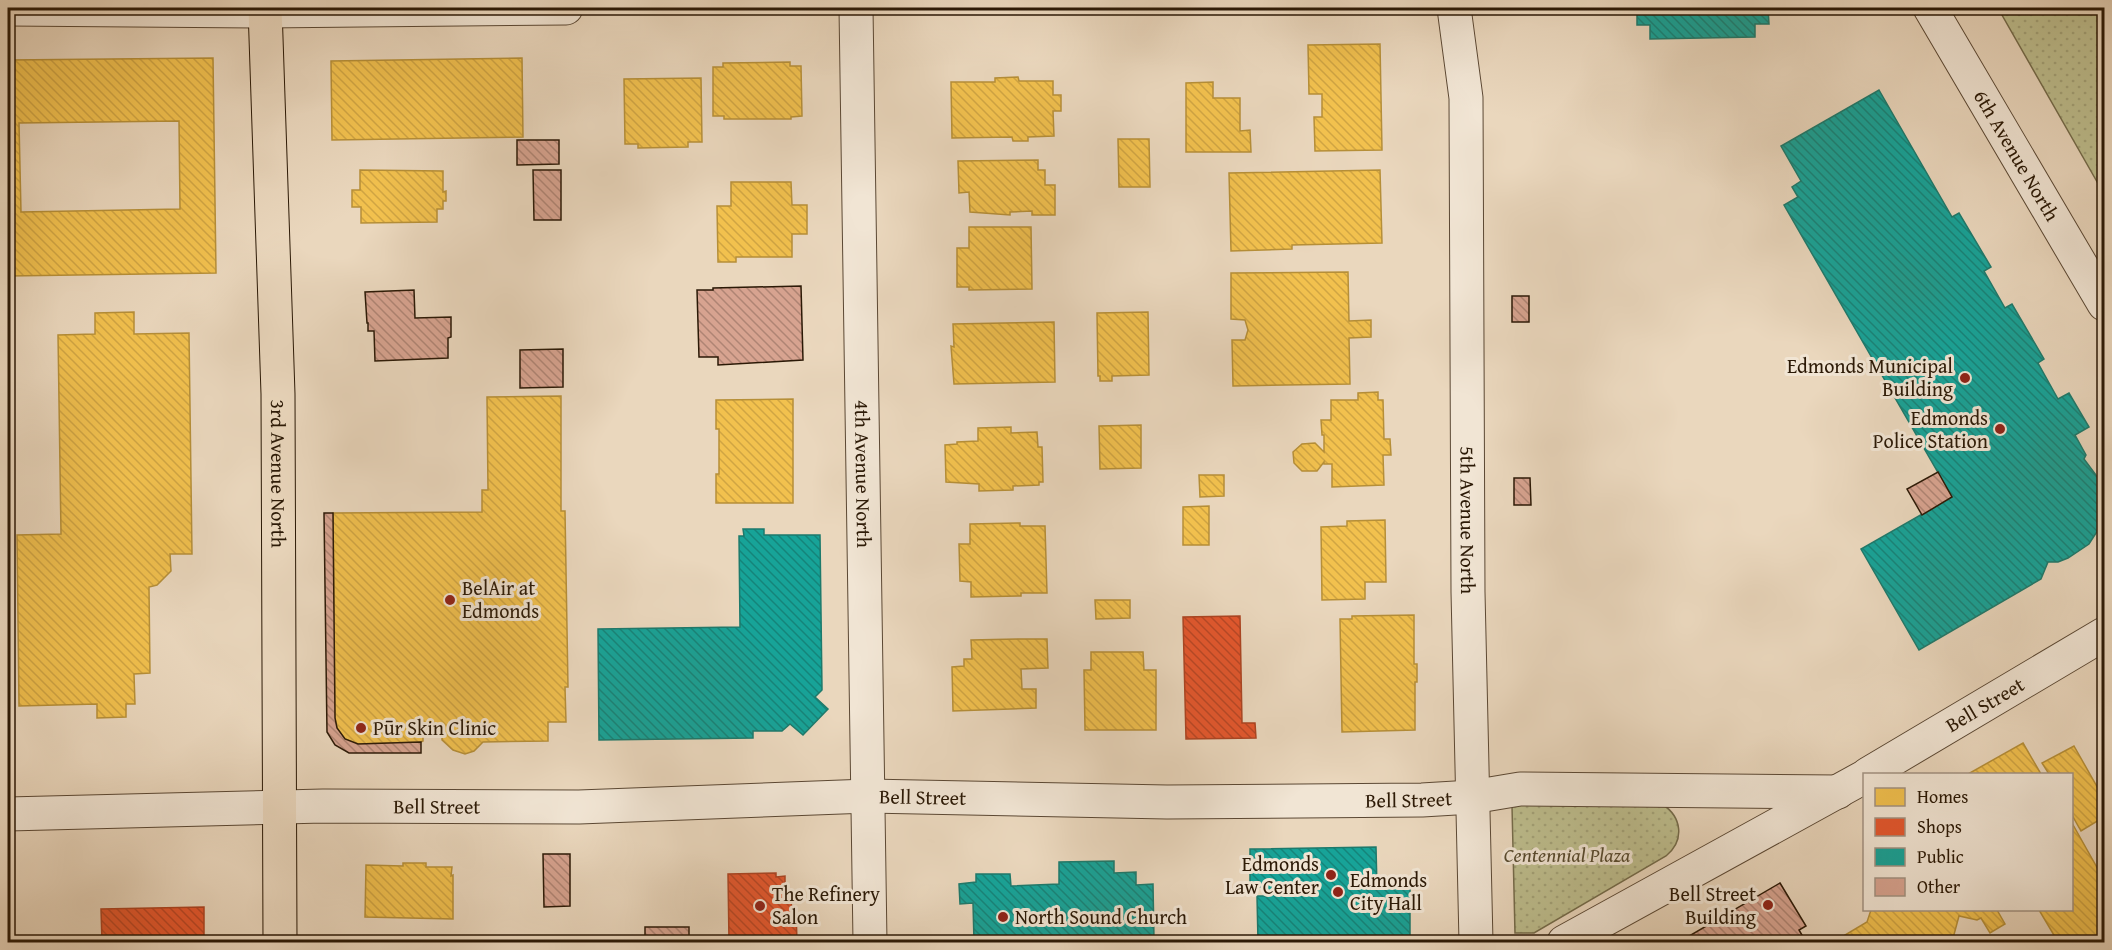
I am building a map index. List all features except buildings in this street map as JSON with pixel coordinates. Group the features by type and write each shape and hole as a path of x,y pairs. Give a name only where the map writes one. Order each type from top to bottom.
{"main road":[{"name":"3rd Avenue North","path":"265,9 278,394 280,942"}],"street":[{"path":"8,9 566,8"},
{"name":"4th Avenue North","path":"856,8 870,942"},
{"name":"5th Avenue North","path":"1454,8 1466,98 1468,592 1476,942"},
{"name":"6th Avenue North","path":"1930,8 2104,304"},
{"name":"Bell Street","path":"1870,773 2104,634"},
{"name":"Bell Street","path":"8,814 323,806 579,807 868,796 1167,802 1422,801 1472,797 1520,789 1857,781"},
{"name":"Bell Street","path":"1564,942 1857,781"}],"green space":[{"path":"1998,8 2104,8 2104,194"},
{"name":"Centennial Plaza","path":"1515,804 1662,804 1674,815 1679,829 1678,836 1672,850 1666,856 1534,933 1515,933 1512,806"}],"place":[{"name":"Edmonds Municipal Building","path":"1965,378"},
{"name":"Edmonds Police Station","path":"2000,429"},
{"name":"BelAir at Edmonds","path":"450,600"},
{"name":"Pūr Skin Clinic","path":"361,728"},
{"name":"Edmonds Law Center","path":"1331,875"},
{"name":"Edmonds City Hall","path":"1338,892"},
{"name":"Bell Street Building","path":"1768,905"},
{"name":"The Refinery Salon","path":"760,906"},
{"name":"North Sound Church","path":"1003,917"}]}
